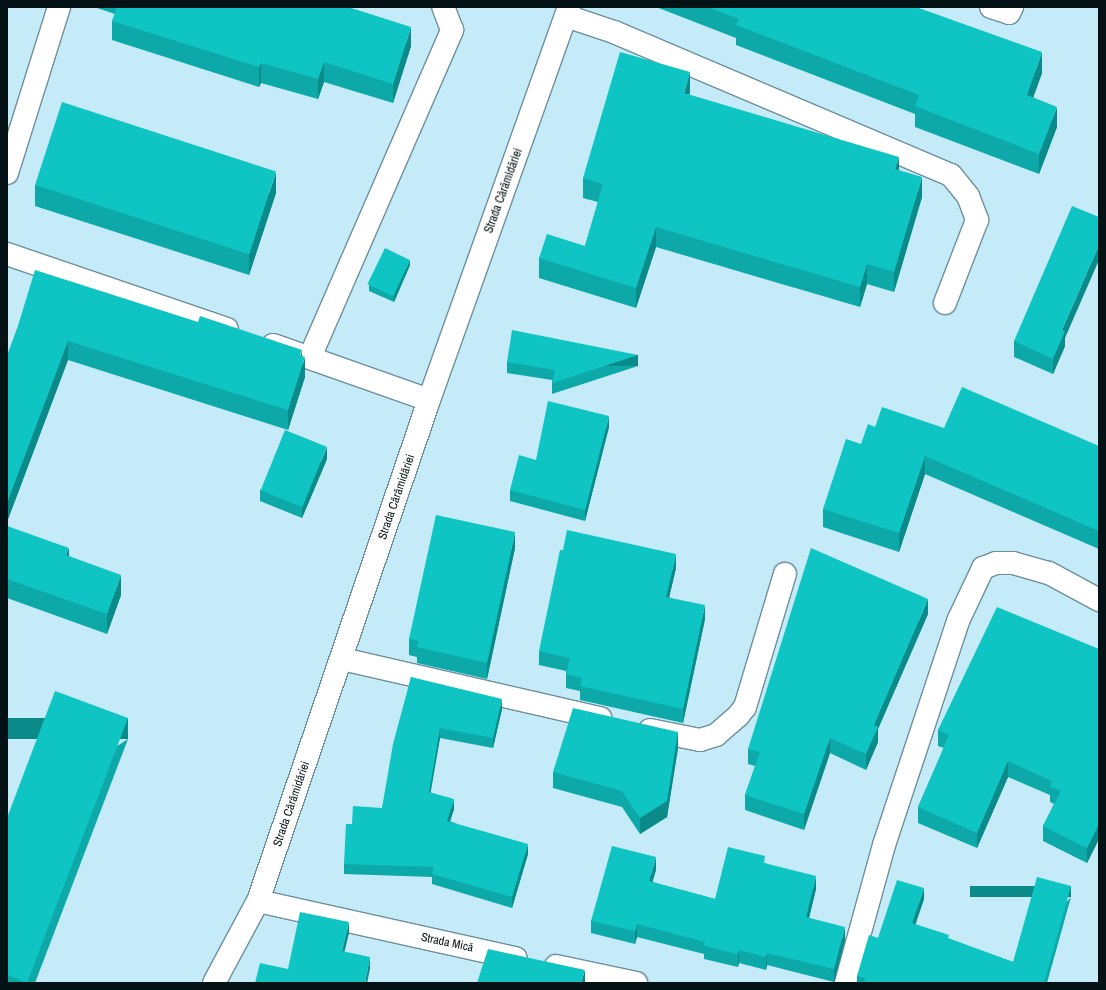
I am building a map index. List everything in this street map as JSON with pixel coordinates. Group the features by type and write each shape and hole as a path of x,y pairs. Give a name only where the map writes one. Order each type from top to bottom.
{"street":[{"path":"7,173 59,7"},
{"path":"310,357 452,30 443,7"},
{"path":"991,7 1009,13 1012,7"},
{"path":"568,11 951,175 968,196 977,220 945,303"},
{"name":"Strada Cărămidăriei","path":"214,983 258,901 429,400 568,11"},
{"path":"7,254 310,357 429,400"},
{"path":"846,983 886,837 958,621 982,568 996,563 1013,563 1048,573 1099,600"},
{"path":"342,658 624,724 700,740 716,735 738,716 745,707 785,574"},
{"name":"Strada Mică","path":"258,901 636,983"}],"building":[{"path":"117,7 348,7 411,27 393,84 324,62 318,79 261,63 259,67 112,21"},
{"path":"708,7 916,7 1042,52 1027,95 1057,107 1039,154 915,106 919,95 736,25 739,19"},
{"path":"620,52 690,72 684,93 899,157 895,169 922,177 894,272 867,264 860,287 656,227 636,288 539,258 547,234 585,246 603,184 583,178"},
{"path":"62,102 276,172 249,254 35,185"},
{"path":"1072,206 1099,217 1099,245 1062,330 1065,331 1053,359 1014,341"},
{"path":"385,248 410,260 393,296 367,284"},
{"path":"35,270 198,322 200,316 302,350 300,355 305,357 288,410 68,341 7,503 7,356"},
{"path":"512,330 638,355 552,383 555,370 507,362"},
{"path":"962,387 1099,446 1099,531 925,456 899,533 823,509 846,439 861,444 868,424 875,427 882,407 944,428"},
{"path":"548,401 609,416 585,510 510,490 519,455 536,460"},
{"path":"285,430 327,447 302,507 261,490"},
{"path":"436,515 515,532 487,663 417,647 418,641 409,639"},
{"path":"7,526 69,548 66,555 121,575 107,614 7,579"},
{"path":"567,530 676,554 666,597 705,605 683,709 580,686 582,678 566,674 570,658 539,651 560,550 563,550"},
{"path":"811,548 928,599 874,725 878,727 866,754 830,738 804,814 745,795 760,752 748,749"},
{"path":"997,607 1099,649 1099,824 1087,848 1043,826 1061,791 1050,787 1052,781 1008,761 977,833 918,807 949,735 938,730"},
{"path":"411,677 502,699 493,738 440,728 429,792 454,799 447,821 528,844 512,897 432,874 434,867 344,864 346,824 352,824 353,806 382,808 393,744"},
{"path":"55,691 128,718 27,983 7,975 7,818"},
{"path":"573,708 678,732 667,801 640,818 622,791 553,772"},
{"path":"612,846 656,857 649,881 715,899 728,847 765,856 764,863 816,876 806,917 845,927 834,969 767,953 766,957 739,950 738,954 704,946 705,942 637,924 635,931 591,921"},
{"path":"1037,877 1071,886 1044,983 864,983 865,978 857,976 869,935 878,938 897,880 924,888 912,923 949,935 948,938 1013,962"},
{"path":"300,912 349,922 342,951 370,957 365,983 255,983 260,963 288,969"},
{"path":"488,949 585,970 581,983 477,983"}]}
